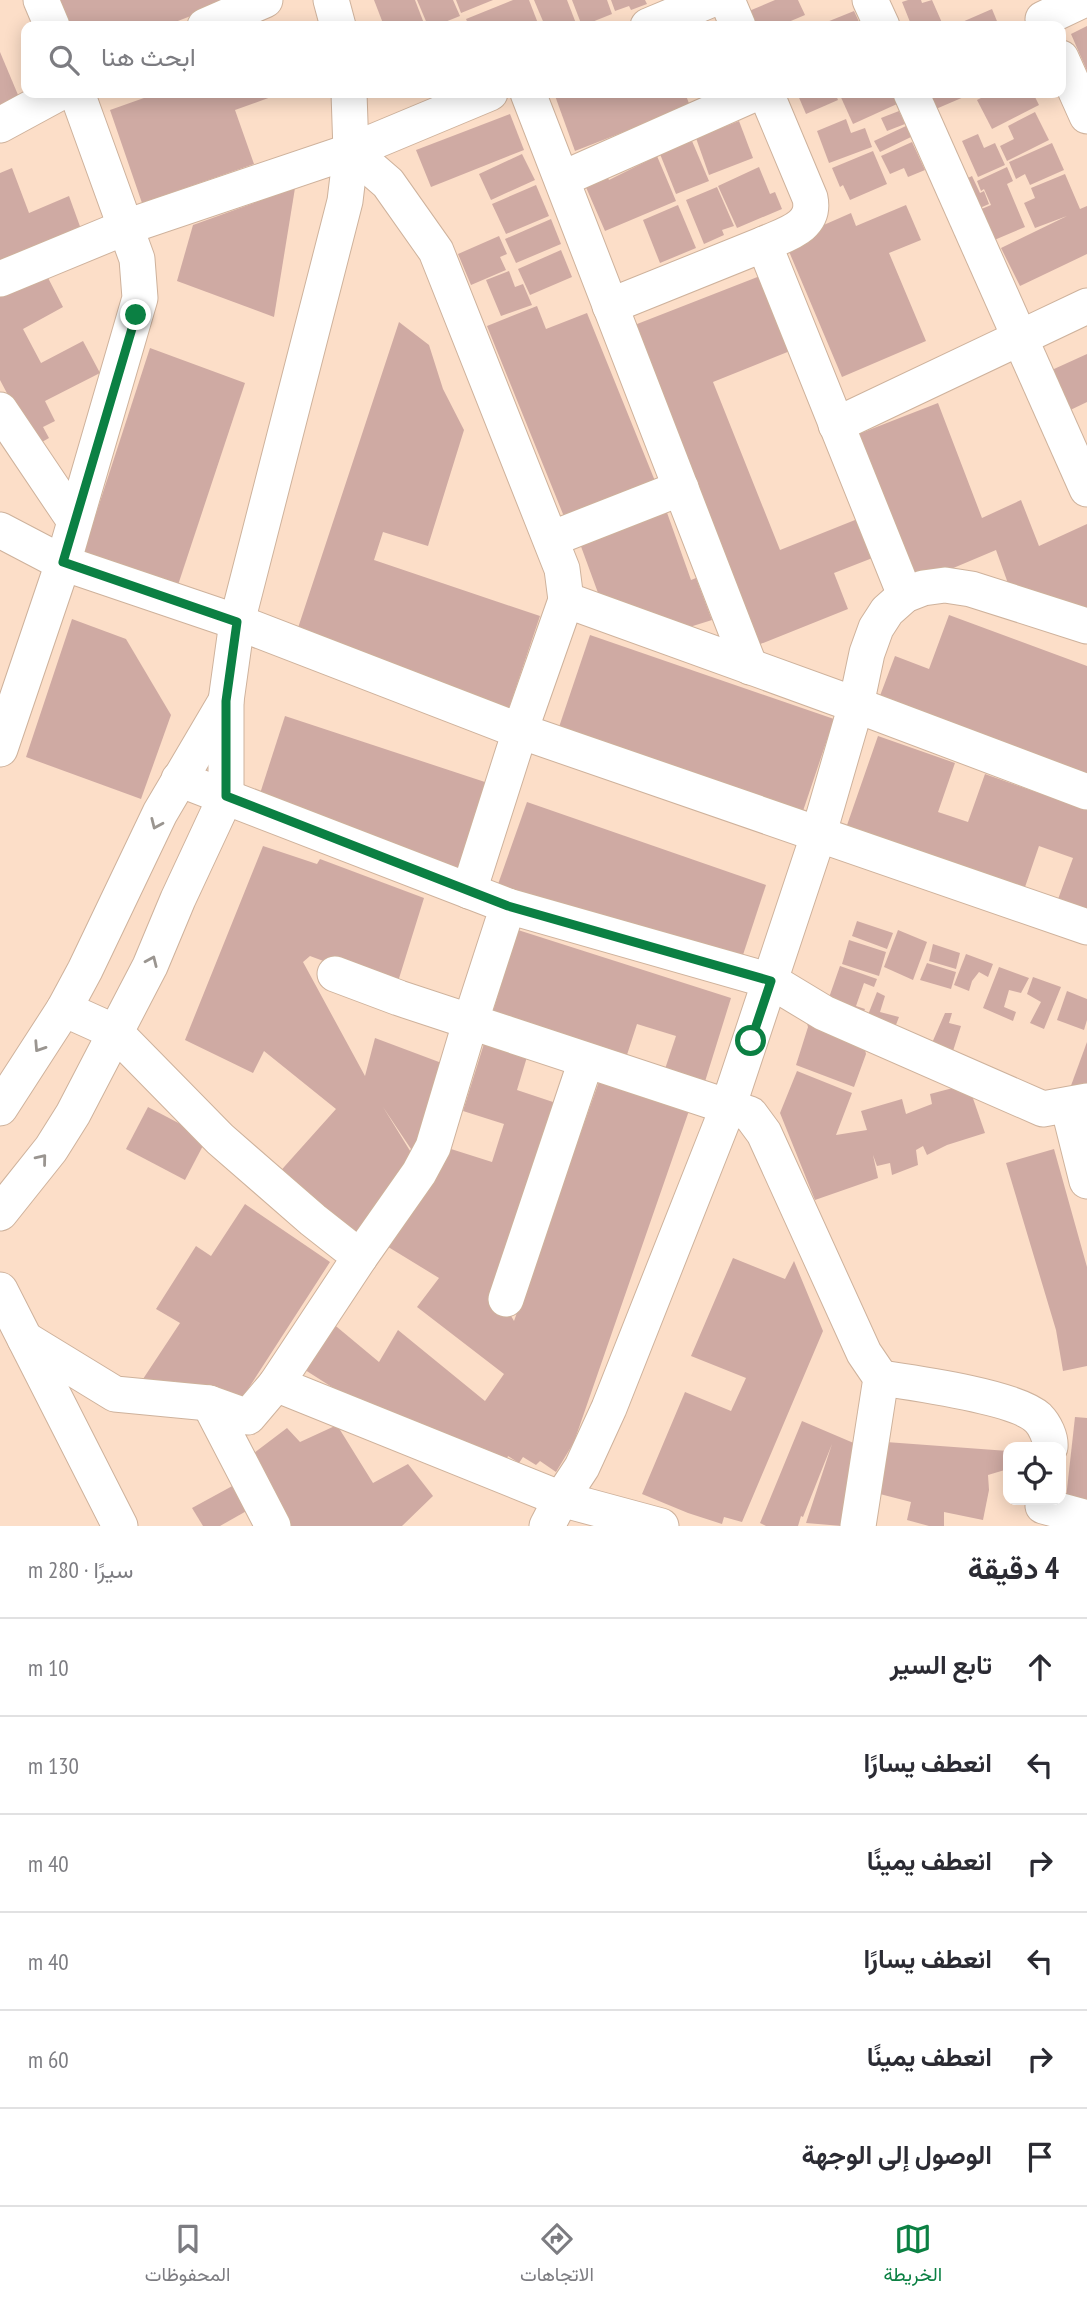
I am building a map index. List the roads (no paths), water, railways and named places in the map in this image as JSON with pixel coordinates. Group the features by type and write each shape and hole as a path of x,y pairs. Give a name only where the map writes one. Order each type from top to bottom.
{"street":[{"path":"41,0 50,21"},
{"path":"217,21 265,0"},
{"path":"331,0 337,21"},
{"path":"660,21 710,0"},
{"path":"727,0 736,21"},
{"path":"870,0 880,21"},
{"path":"1042,15 1083,0"},
{"path":"1066,69 1087,117"},
{"path":"0,125 50,98"},
{"path":"0,749 63,562 140,298 137,259 79,98"},
{"path":"0,1213 51,1149 73,1114 150,966 226,796 226,701 237,622 345,201 351,151 349,98"},
{"path":"0,279 126,227 351,151 478,98"},
{"path":"530,98 750,667"},
{"path":"562,179 745,98"},
{"path":"610,306 764,244 806,223 811,210 810,198 768,98"},
{"path":"913,98 1087,489"},
{"path":"351,151 388,183 436,251 562,569 566,600 520,731 469,891"},
{"path":"764,244 905,595"},
{"path":"836,425 1087,306"},
{"path":"0,410 74,520"},
{"path":"551,539 681,488"},
{"path":"0,530 63,562 237,622 520,731 1087,927"},
{"path":"554,1513 582,1467 609,1408 728,1107 818,836 876,628 887,611 905,595 923,587 945,585 971,589 1087,626"},
{"path":"566,600 1087,792"},
{"path":"0,1108 64,1009 178,779 226,701"},
{"path":"178,779 508,906 771,981 824,1013 1043,1109 1078,1103 1087,1181"},
{"path":"25,1339 115,1394 209,1402 248,1417 276,1384 419,1173 433,1147 508,906"},
{"path":"335,974 399,998 750,1114 764,1133 864,1353 881,1378 858,1526"},
{"path":"64,1009 115,1032 220,1139 360,1257"},
{"path":"506,1299 586,1061"},
{"path":"0,1290 120,1526"},
{"path":"881,1378 1012,1404 1038,1419 1051,1442"},
{"path":"276,1384 554,1513 661,1526"},
{"path":"209,1402 273,1526"},
{"path":"1036,1511 1087,1518"}]}
